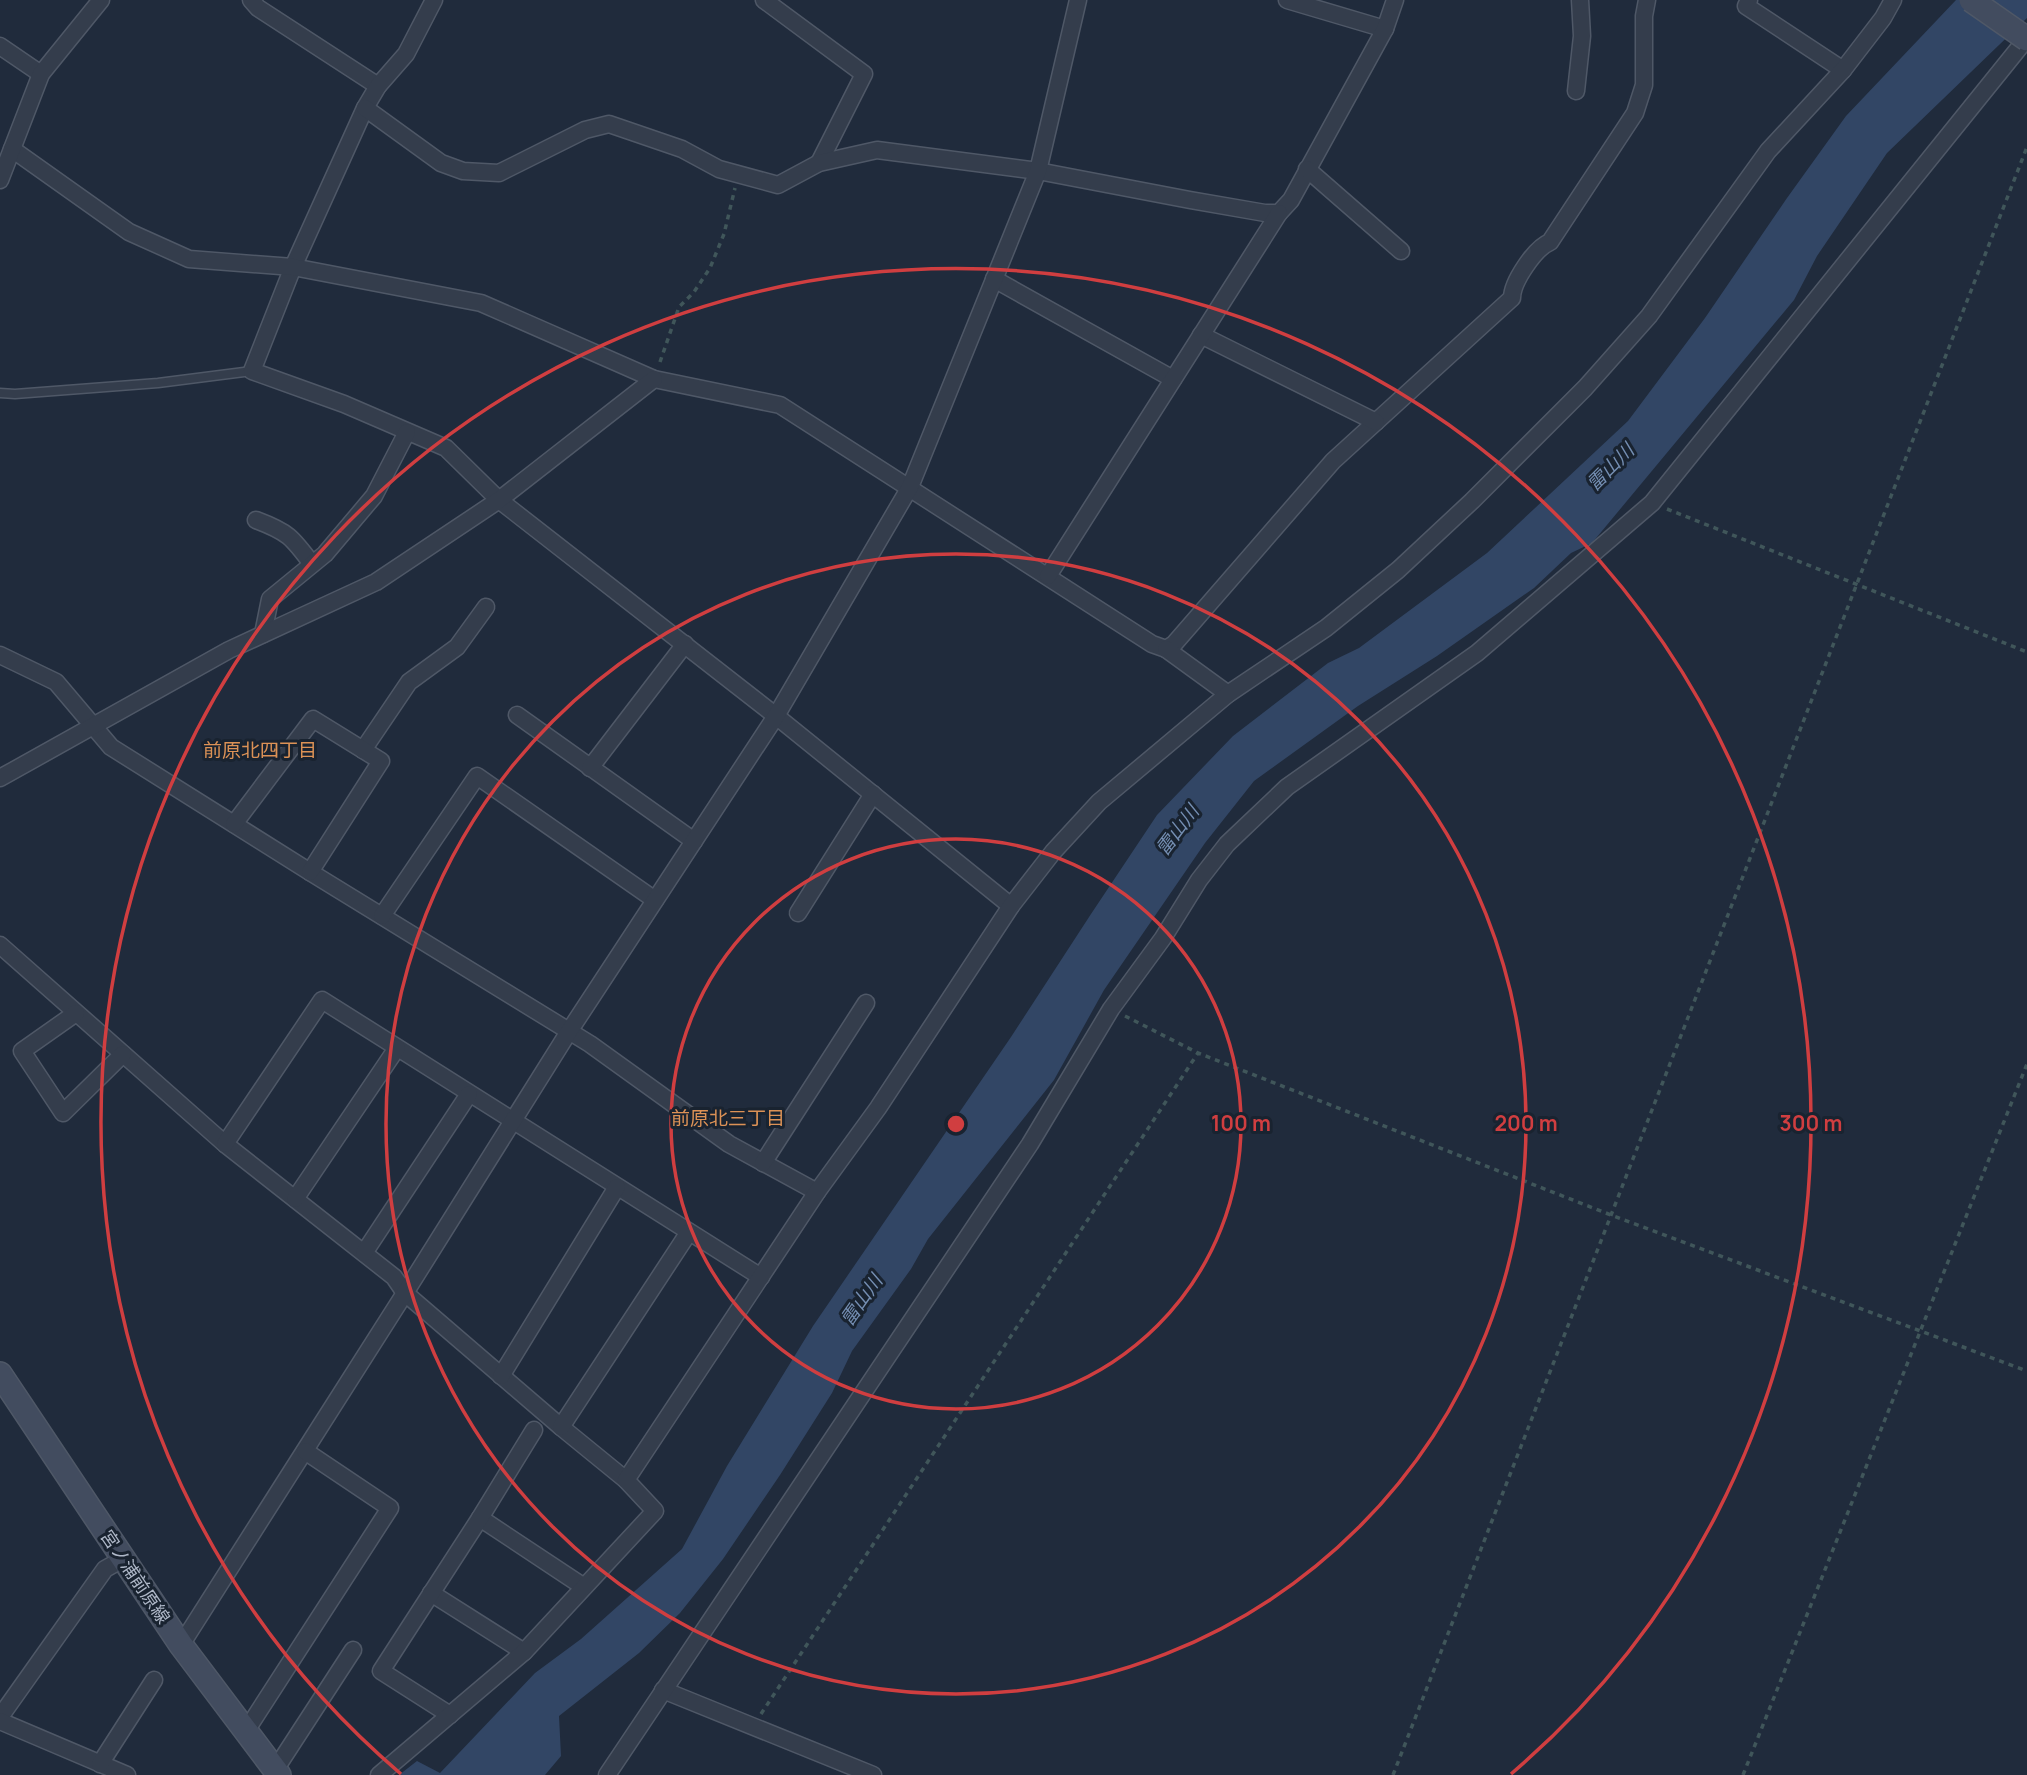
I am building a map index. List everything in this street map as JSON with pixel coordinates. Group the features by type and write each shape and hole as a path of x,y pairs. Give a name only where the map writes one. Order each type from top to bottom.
{"main road":[{"path":"1972,0 2027,38"},
{"name":"宮ノ浦前原線","path":"0,1374 181,1645 277,1772"}],"street":[{"path":"0,180 41,74 101,0"},
{"path":"434,0 406,54 378,86 365,108 293,267 252,372 344,404 446,448 499,500 776,716 1011,906"},
{"path":"764,0 864,74 819,163"},
{"path":"181,1645 568,1032 776,716 910,487 1038,171 1078,0"},
{"path":"1287,0 1385,29"},
{"path":"1048,576 1279,213 1291,200 1385,29 1395,0"},
{"path":"1576,91 1582,36 1580,0"},
{"path":"1166,649 1174,644 1333,461 1512,298 1513,288 1538,249 1550,242 1635,113 1644,85 1644,16 1647,0"},
{"path":"1749,0 1746,6 1843,70"},
{"path":"626,1480 1011,906 1053,852 1099,802 1228,694 1326,628 1398,570 1472,501 1585,388 1649,316 1768,151 1843,70 1883,18 1893,0"},
{"path":"257,3 378,86"},
{"path":"607,1775 1030,1144 1111,1009 1163,938 1199,880 1227,844 1287,787 1477,653 1652,503 2027,38"},
{"path":"0,46 41,74"},
{"path":"365,108 441,163 463,171 499,173 584,130 609,124 682,149 719,169 778,185 819,163 877,149 1038,171 1190,200 1279,213"},
{"path":"12,149 129,232 189,259 293,267 481,303 654,379 780,405 1152,644 1166,649 1228,694"},
{"path":"1307,169 1401,251"},
{"path":"994,279 1173,379"},
{"path":"1201,335 1376,422"},
{"path":"0,778 229,650 376,582 499,500 654,379"},
{"path":"263,634 270,599 325,554 374,496 407,432"},
{"path":"256,520 281,529 296,543 312,565"},
{"path":"363,750 409,682 457,647 486,607"},
{"path":"590,768 685,644"},
{"path":"0,655 56,682 111,747 601,1052 729,1144 817,1192"},
{"path":"517,716 694,841"},
{"path":"234,824 313,719 381,761 310,872"},
{"path":"382,916 477,776 655,900"},
{"path":"798,913 873,794"},
{"path":"0,945 225,1144 394,1277 405,1293 626,1480 655,1511 524,1652 380,1775"},
{"path":"225,1144 322,1000 761,1277"},
{"path":"763,1163 866,1003"},
{"path":"76,1013 22,1051 63,1113 123,1054"},
{"path":"295,1199 397,1048"},
{"path":"364,1253 469,1094"},
{"path":"501,1376 617,1187"},
{"path":"561,1427 689,1232"},
{"path":"450,1715 381,1671 534,1430"},
{"path":"246,1731 390,1508 305,1451"},
{"path":"480,1518 584,1587"},
{"path":"123,1559 105,1569 0,1719 127,1775"},
{"path":"431,1593 524,1652"},
{"path":"277,1772 353,1650"},
{"path":"100,1764 154,1680"},
{"path":"663,1690 873,1775"}],"lane":[{"path":"0,393 158,383 252,372"}],"path":[{"path":"1393,1775 2027,147"},
{"path":"654,379 680,307 710,268 724,234 735,187 746,187"},
{"path":"1652,503 2027,652"},
{"path":"1111,1009 1198,1053 1611,1215 2027,1371"},
{"path":"752,1727 1198,1053"},
{"path":"1742,1775 2027,1064"}],"water":[{"name":"雷山川","path":"1956,0 2027,0 2027,18 1887,153 1817,256 1794,300 1592,543 1571,553 1534,588 1437,656 1358,706 1254,781 1205,843 1104,990 1054,1080 928,1239 911,1269 852,1351 832,1393 723,1559 680,1613 639,1653 559,1716 561,1756 545,1775 399,1775 417,1761 440,1773 535,1673 581,1639 682,1549 727,1466 813,1326 1011,1037 1157,815 1233,736 1328,663 1359,648 1487,553 1628,421 1705,318 1846,116"}],"district":[{"name":"前原北四丁目","path":"260,750"},
{"name":"前原北三丁目","path":"728,1118"}]}
